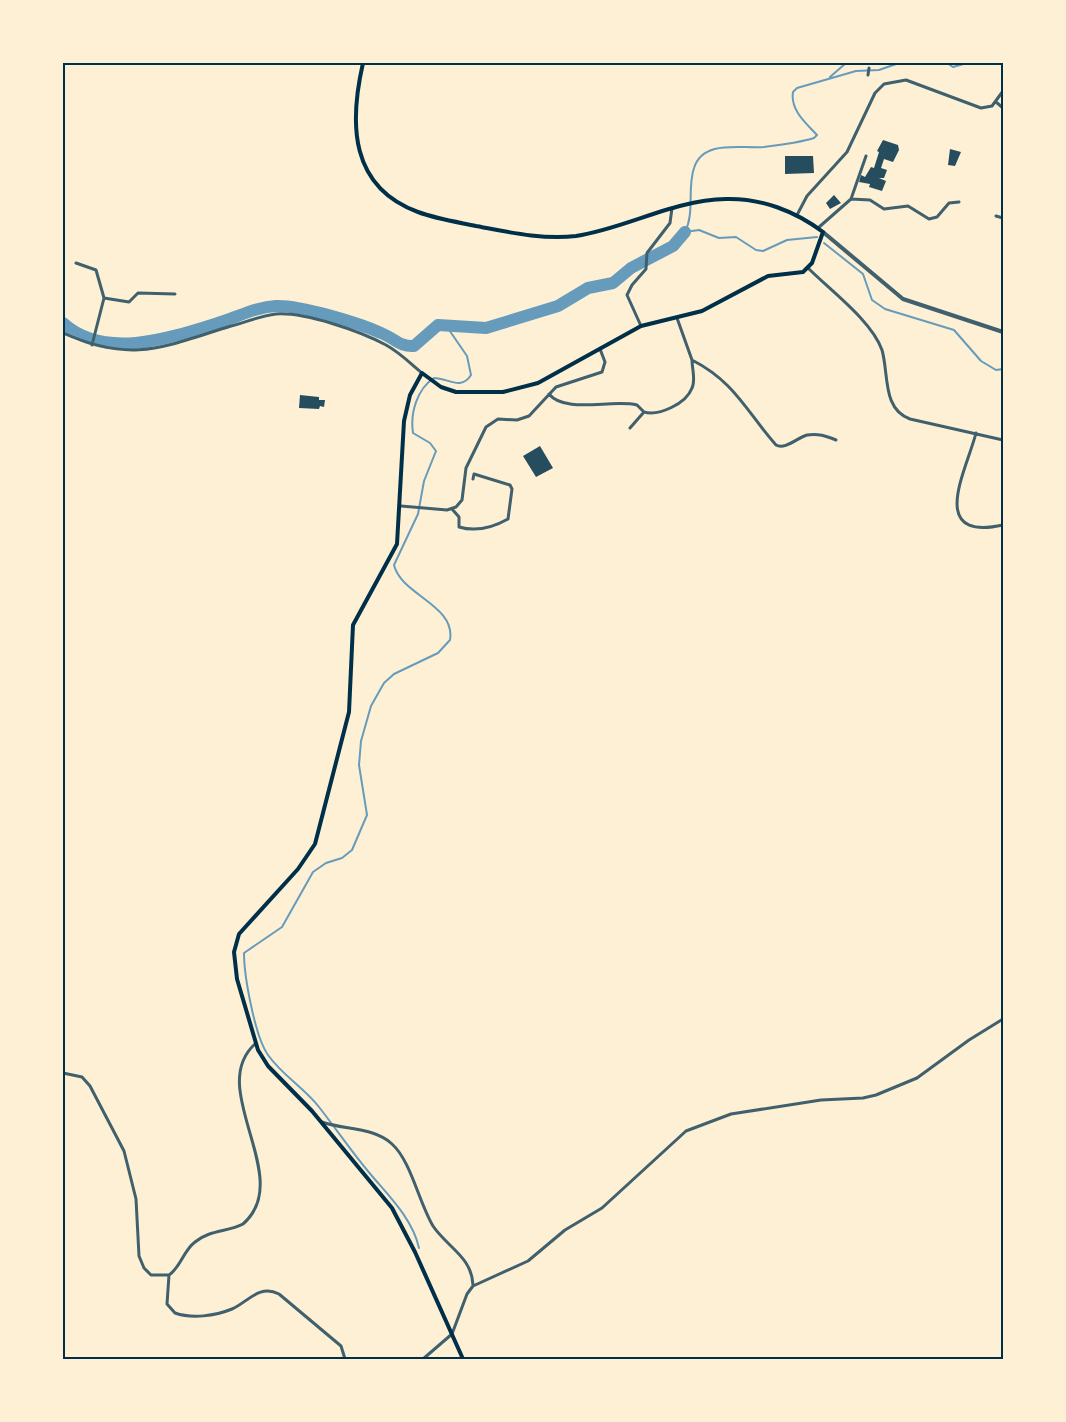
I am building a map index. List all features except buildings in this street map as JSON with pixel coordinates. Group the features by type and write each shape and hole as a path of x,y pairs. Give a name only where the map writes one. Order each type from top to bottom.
{"main road":[{"path":"363,63 354,114 360,153 370,174 385,191 417,212 507,232 558,237 584,234 689,203 746,200 769,204 797,215 823,232 808,268 796,274 768,276 713,307 641,326 549,378 503,392 456,392 422,374 410,395 404,421 401,506 394,551 353,625 349,712 315,844 306,860 247,924 235,944 237,979 255,1044 268,1065 321,1121 392,1208 412,1244 463,1359"}],"street":[{"path":"868,75 869,69"},
{"path":"797,215 807,196 847,152 874,93 884,84 906,80 975,107 987,107 996,102 1003,90"},
{"path":"996,102 1003,108"},
{"path":"818,228 851,199 866,156"},
{"path":"851,199 870,200 884,209 908,207 929,219 936,217 949,203 958,202"},
{"path":"641,326 627,301 627,295 632,285 644,272 646,256 670,223 672,208"},
{"path":"996,216 1003,218"},
{"path":"823,232 903,299 1003,332"},
{"path":"76,264 96,270 104,298 92,344"},
{"path":"808,268 877,340 885,362 891,402 896,411 910,419 1003,440"},
{"path":"104,298 129,302 138,293 175,294"},
{"path":"63,333 118,352 141,351 173,344 260,317 285,314 366,336 394,350 422,374"},
{"path":"630,428 644,412 659,412 688,396 694,380 692,360 677,318"},
{"path":"401,506 452,509 462,500 466,468 486,427 498,419 529,416 561,384 602,372 605,362 600,350"},
{"path":"692,360 715,372 742,400 779,448 806,435 822,434 836,440"},
{"path":"549,394 562,404 633,404 641,406 644,412"},
{"path":"976,433 957,490 957,510 965,521 979,528 1003,525"},
{"path":"452,509 459,517 459,527 471,530 479,530 508,519 512,489 510,485 474,474 473,479"},
{"path":"423,1359 452,1334 467,1294 473,1286 528,1261 565,1230 602,1208 618,1196 678,1137 696,1125 731,1114 876,1095 917,1078 969,1040 1003,1019"},
{"path":"255,1044 245,1052 239,1071 247,1123 260,1179 256,1204 243,1224 208,1234 192,1244 178,1266 169,1275 167,1304 175,1313 215,1314 235,1308 259,1292 269,1290 279,1294 341,1346 345,1359"},
{"path":"63,1073 82,1077 90,1086 124,1151 136,1199 141,1264 154,1276 169,1275"},
{"path":"321,1121 379,1136 392,1143 434,1227 472,1270 473,1286"}],"waterway":[{"path":"830,77 846,63"},
{"path":"685,232 690,216 694,168 706,153 724,147 764,147 814,138 817,135 800,116 794,105 793,92 797,88 856,71 879,70 899,63"},
{"path":"947,63 953,67 967,63"},
{"path":"685,232 699,230 719,238 736,237 756,250 763,251 787,240 817,237"},
{"path":"63,323 80,335 100,341 142,342 185,333 262,308 286,306 314,311 359,324 401,344 414,346 438,325 486,328 558,306 588,288 613,283 631,268 673,246 685,232"},
{"path":"824,243 863,274 872,300 885,309 954,330 981,361 996,370 1003,369"},
{"path":"419,1248 412,1228 393,1201 319,1107 268,1055 259,1035 251,1006 244,953 282,927 313,872 326,863 342,858 352,850 367,815 359,765 361,741 371,706 384,683 394,674 438,653 450,640 450,628 445,618 407,584 394,565 418,514 424,481 436,451 430,443 413,433 416,402 423,388 434,378 459,383 467,380 471,375 467,356 445,324"}]}
